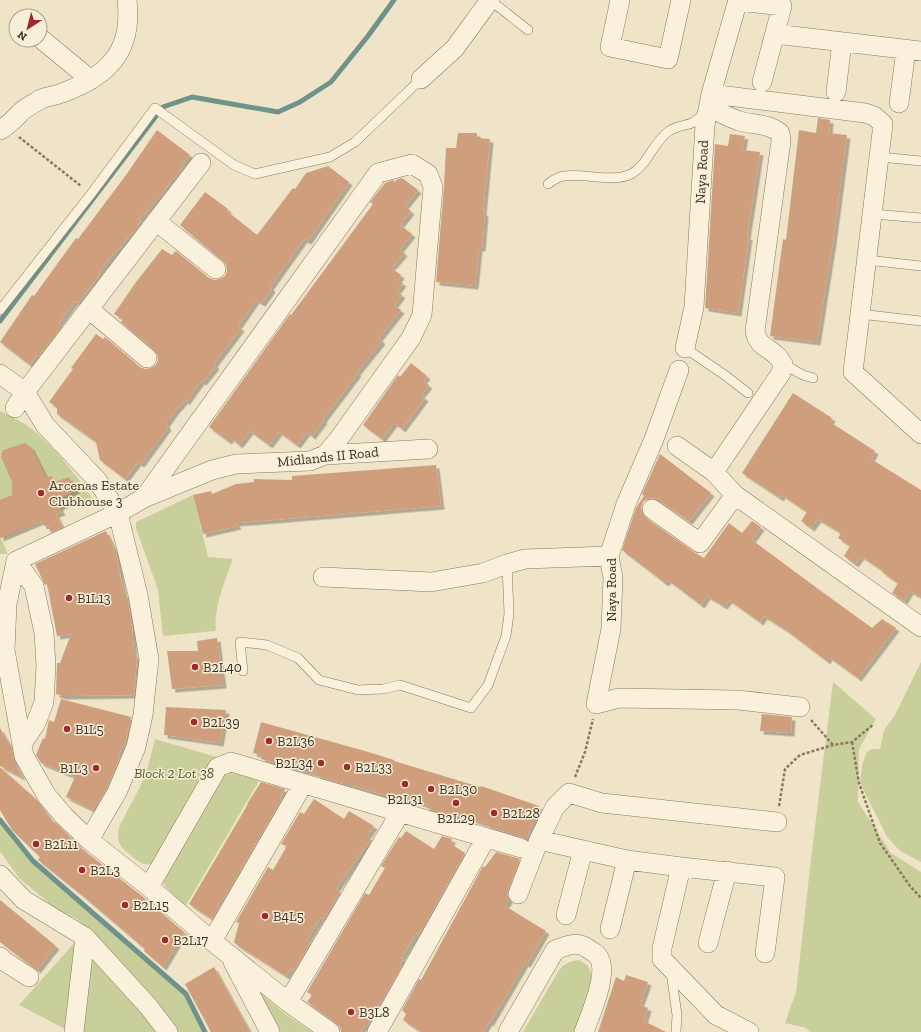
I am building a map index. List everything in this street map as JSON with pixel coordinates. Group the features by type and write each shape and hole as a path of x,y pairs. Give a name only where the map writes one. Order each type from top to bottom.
{"street":[{"path":"3,128 22,111 43,98 61,94 91,80 107,69 118,54 126,36 129,14 127,0"},
{"path":"422,80 455,48 490,0"},
{"path":"620,0 610,47 668,59 681,0"},
{"path":"738,0 782,6 762,82"},
{"name":"Naya Road","path":"685,348 694,307 705,124 710,100 738,0"},
{"path":"775,34 913,51 899,103"},
{"path":"836,92 842,42"},
{"path":"48,45 91,80"},
{"path":"710,100 869,114 878,119 884,126 853,372 921,432"},
{"path":"710,100 729,117 740,121 769,126 780,133 781,140 754,331 758,341 777,356 783,364 781,373 714,472"},
{"path":"45,425 7,406 25,392 201,163"},
{"path":"144,498 378,173 412,164 428,174 433,187 422,315 411,338 338,440 324,455"},
{"path":"156,221 216,269"},
{"path":"89,309 147,358"},
{"name":"Naya Road","path":"596,704 611,629 613,578 609,556 626,504 654,439 679,370"},
{"path":"0,374 25,392 45,425 98,480 118,513 138,595 149,659 143,715 136,747 117,792 89,840"},
{"path":"677,446 714,472 734,495 921,627"},
{"name":"Midlands II Road","path":"16,561 118,513 144,498 212,470 236,464 310,461 324,455 428,449"},
{"path":"652,509 700,543 734,495"},
{"path":"323,576 431,582 483,573 524,559 609,556"},
{"path":"16,561 34,586 44,633 46,666 44,702 36,723 22,744"},
{"path":"16,561 7,604 5,650 24,756 47,796 64,816 89,840 149,887 230,956 288,1002 330,1032"},
{"path":"596,704 619,698 738,700 800,707"},
{"path":"149,887 218,767 231,762 521,848"},
{"path":"212,941 303,784"},
{"path":"518,894 539,840 555,807 569,793 602,803 776,822"},
{"path":"288,1002 400,813"},
{"path":"377,1032 486,838"},
{"path":"539,840 628,860 775,877 765,953"},
{"path":"566,914 583,850"},
{"path":"610,929 628,860"},
{"path":"681,867 662,948 662,959 716,1015 749,1032"},
{"path":"708,943 727,871"},
{"path":"0,875 24,900 85,937 148,1006 168,1032"},
{"path":"74,1032 85,937"},
{"path":"508,1032 556,950 570,945 583,944 598,956 602,969 601,985 584,1032"},
{"path":"230,956 270,1032"},
{"path":"1,962 29,977"}],"lane":[{"path":"490,0 528,30"},
{"path":"0,310 91,194 155,108 234,165 255,174 330,157 355,142 422,80"},
{"path":"548,184 556,178 565,176 610,178 632,174 643,164 657,142 670,130 692,124 699,118 710,100"},
{"path":"880,157 921,162"},
{"path":"872,214 921,218"},
{"path":"867,260 921,266"},
{"path":"860,314 921,321"},
{"path":"685,348 748,393"},
{"path":"783,364 803,375 813,378"},
{"path":"243,671 240,642 267,645 298,658 319,680 358,690 382,689 400,685 471,708 488,685 506,636 508,614 507,564"},
{"path":"670,968 677,1015 676,1032"}],"path":[{"path":"3,128 91,194"},
{"path":"569,793 585,752 596,704"},
{"path":"800,707 833,745"},
{"path":"776,822 785,769 800,756 833,745 852,742 874,724"},
{"path":"852,742 859,783 880,843 910,886 921,898"}],"green space":[{"path":"0,411 25,424 53,448 78,478 92,498 1,539 8,554 0,554"},
{"path":"193,495 208,557 233,559 223,585 218,604 216,613 216,631 163,636 158,590 136,528 136,522"},
{"path":"921,662 921,862 900,851 887,837 860,783 862,765 867,752 872,749 880,749 884,730 895,715"},
{"path":"833,682 876,719 859,749 858,802 891,853 921,872 921,1032 810,1032 806,1028 785,1023 796,992"},
{"name":"Block 2 Lot 38","path":"155,739 220,758 152,864 143,864 122,848 119,842 118,832 119,827 140,787 147,770"},
{"path":"232,773 259,781 185,907 165,886 163,881 224,775"},
{"path":"0,820 33,861 186,994 205,1032 175,1032 94,936 77,919 56,909 19,878 0,851"},
{"path":"76,941 67,1030 19,1005"},
{"path":"91,957 159,1032 78,1032"},
{"path":"579,960 586,964 589,968 591,982 587,1000 574,1032 523,1032 559,970 568,963"},
{"path":"255,988 284,1013 312,1032 281,1032"}],"building":[{"path":"818,118 830,120 829,133 847,135 833,241 817,342 770,336 783,239 786,240 799,130 816,133"},
{"path":"157,130 190,155 181,165 183,167 174,179 172,179 161,195 139,219 141,221 132,234 131,233 98,273 100,274 78,303 75,301 59,323 62,326 38,357 36,355 30,365 0,342 32,295 34,296 76,238 78,239 126,175"},
{"path":"458,133 477,133 477,138 490,139 483,212 485,213 482,248 479,248 475,286 436,282 446,148 456,148"},
{"path":"730,134 745,136 742,150 760,152 747,236 749,237 738,313 705,308 715,144 728,146"},
{"path":"328,166 349,182 308,241 304,239 270,287 272,289 262,303 256,300 238,326 241,328 214,364 216,366 203,382 201,381 186,402 185,400 175,411 166,424 168,427 141,464 138,462 125,479 100,460 96,442 57,414 57,407 49,402 73,369 71,368 96,334 103,339 105,337 140,367 145,369 156,365 158,360 154,350 121,322 123,319 114,314 136,282 162,249 172,255 176,251 209,278 214,280 225,276 227,271 226,265 223,261 180,225 205,192 228,209 227,211 257,235 293,188 295,189 306,173"},
{"path":"402,178 418,190 405,206 411,211 400,225 412,234 400,249 404,253 391,268 401,275 398,280 403,283 397,291 402,295 394,305 401,310 379,338 382,341 357,372 358,373 312,436 307,432 297,445 279,432 269,445 250,431 239,445 231,438 228,441 209,427 290,314 291,315 373,204 370,202 385,183 393,180 395,182 396,180"},
{"path":"411,363 427,376 423,381 429,385 421,395 425,398 402,429 394,423 382,439 363,425 398,375 400,377"},
{"path":"793,393 832,418 830,422 875,451 871,459 921,490 921,597 910,591 904,601 892,593 898,583 882,572 883,571 861,556 855,564 844,556 850,546 838,538 841,533 818,519 811,528 801,521 807,512 782,495 780,498 742,473"},
{"name":"Arcenas Estate Clubhouse 3","path":"25,443 31,447 46,478 51,476 55,482 69,477 76,490 62,497 65,503 59,506 62,512 56,514 62,527 51,533 48,525 44,526 41,521 0,538 0,500 12,495 12,482 1,457 3,450"},
{"path":"660,454 711,493 689,521 653,498 647,499 643,502 641,508 642,513 646,518 704,558 729,523 742,533 752,521 761,527 752,540 872,628 882,619 896,628 858,678 829,657 827,661 786,630 764,616 760,622 729,600 724,606 707,596 701,605 668,580 665,583 622,550 636,508 644,496 642,494"},
{"path":"436,465 441,506 236,523 238,526 203,534 193,495 211,491 212,494 236,484 254,482 254,479 292,480 292,476"},
{"path":"106,531 116,553 124,595 127,595 132,627 134,655 137,656 134,695 63,696 56,694 57,663 60,663 71,634 57,636 47,584 45,585 35,564"},
{"name":"B2L40","path":"217,638 223,685 172,689 167,651 198,651 197,641"},
{"path":"61,699 131,717 124,748 121,747 118,761 107,787 93,810 66,797 75,777 41,763 36,755 43,738 45,739 49,720 54,722"},
{"name":"B2L39","path":"166,707 226,710 220,743 164,735"},
{"path":"762,714 792,717 791,733 760,731"},
{"path":"261,722 365,751 480,787 481,786 539,806 527,839 486,826 486,824 459,815 458,818 426,808 427,805 403,798 402,801 349,784 349,786 316,776 317,774 261,759 262,755 253,753"},
{"path":"0,728 12,749 14,761 22,777 0,766"},
{"path":"0,767 37,800 54,823 55,822 81,848 142,896 184,932 163,967 144,951 145,949 38,860 40,857 12,830 0,810"},
{"path":"261,782 285,789 279,799 281,800 212,919 189,904"},
{"path":"314,799 344,819 349,811 374,826 367,836 371,838 336,889 340,892 324,919 321,917 307,940 310,943 294,970 291,968 286,976 234,942 239,923 236,922 268,867 273,870 287,846 281,844 300,812 304,814"},
{"path":"406,831 434,849 442,836 452,839 451,844 465,853 419,934 417,932 401,958 403,959 399,966 401,967 367,1027 364,1026 360,1032 341,1032 340,1027 336,1023 307,1002 312,995 307,992 365,893 369,895 385,868 381,866 399,837 401,838"},
{"path":"496,852 520,859 508,890 507,895 509,900 505,906 546,931 527,964 525,963 490,1023 489,1022 483,1032 421,1032 403,1020 406,1014 402,1010 419,979 421,980 483,866 485,867"},
{"path":"0,900 56,946 37,970 0,942"},
{"path":"214,967 250,1032 211,1032 185,984"},
{"path":"626,975 648,982 640,1005 648,1008 644,1021 666,1032 598,1032 616,977 624,981"}],"waterway":[{"path":"0,321 163,107 192,97 278,112 300,102 331,82 368,36 394,0"},
{"path":"0,820 33,861 186,994 205,1032"}],"place":[{"name":"Arcenas Estate Clubhouse 3","path":"41,493"},
{"name":"B1L13","path":"69,598"},
{"name":"B2L40","path":"195,667"},
{"name":"B2L39","path":"194,722"},
{"name":"B1L5","path":"67,729"},
{"name":"B2L36","path":"269,741"},
{"name":"B2L34","path":"321,763"},
{"name":"B2L33","path":"347,767"},
{"name":"B1L3","path":"96,768"},
{"name":"B2L31","path":"405,784"},
{"name":"B2L30","path":"431,789"},
{"name":"B2L29","path":"456,803"},
{"name":"B2L28","path":"494,813"},
{"name":"B2L11","path":"36,844"},
{"name":"B2L3","path":"82,870"},
{"name":"B2L15","path":"125,905"},
{"name":"B4L5","path":"265,916"},
{"name":"B2L17","path":"165,940"},
{"name":"B3L8","path":"351,1012"}]}
